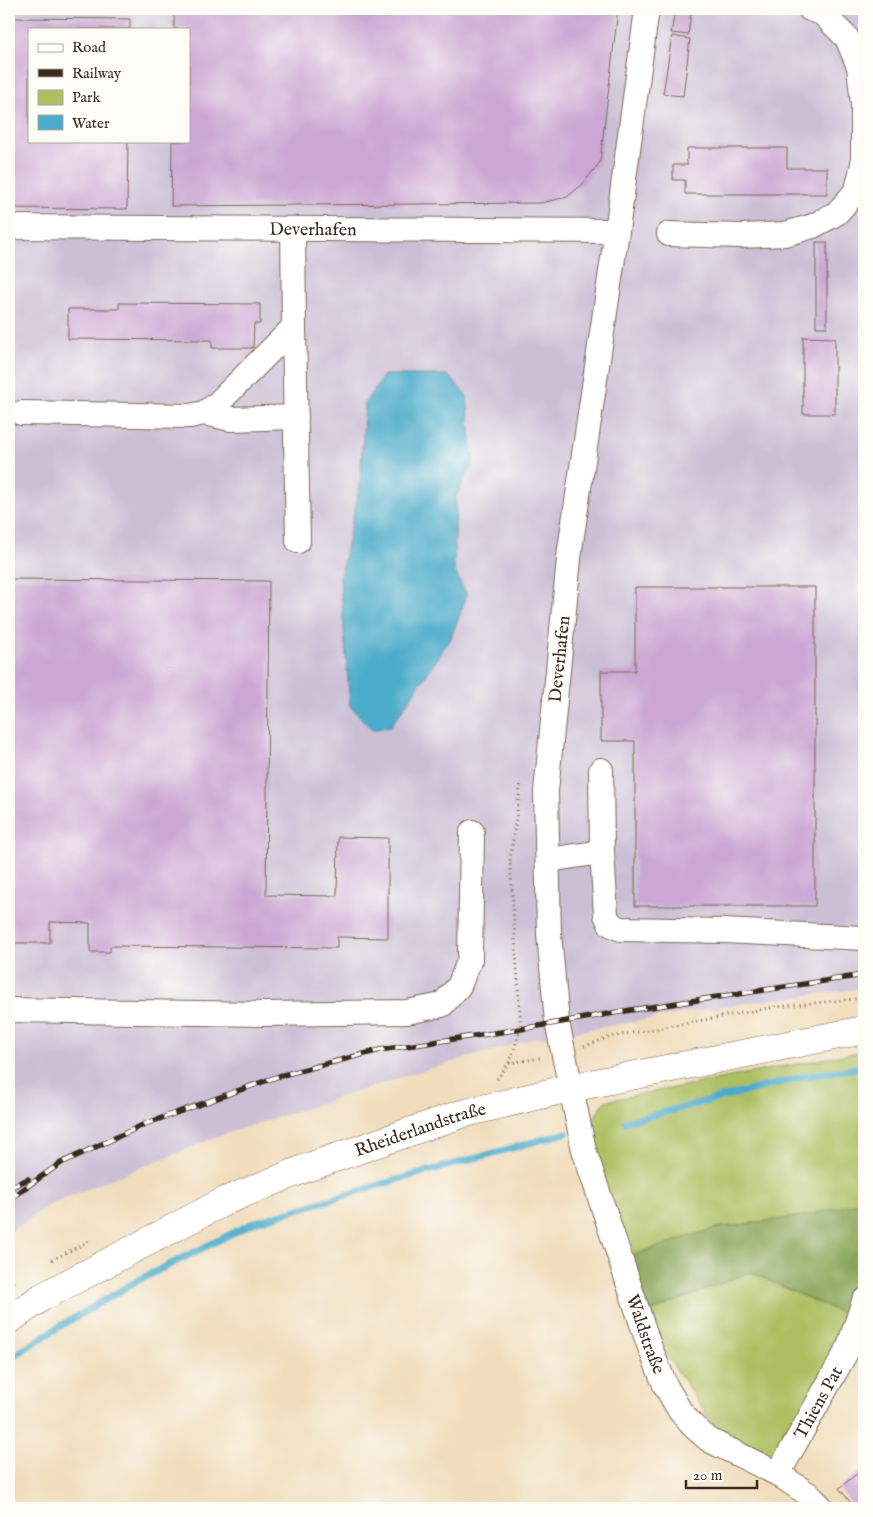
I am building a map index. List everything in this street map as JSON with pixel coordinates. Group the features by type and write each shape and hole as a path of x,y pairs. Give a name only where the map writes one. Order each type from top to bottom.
{"main road":[{"name":"Rheiderlandstraße","path":"9,1320 42,1297 234,1197 306,1168 461,1114 570,1088 864,1030"}],"street":[{"name":"Deverhafen","path":"570,1088 557,1022 549,934 546,791 570,549 617,231 647,9"},
{"path":"669,234 741,236 785,234 812,226 837,213 857,190 863,164 863,104 859,67 847,38 821,10"},
{"name":"Deverhafen","path":"9,227 617,231"},
{"path":"293,229 298,541"},
{"path":"21,413 190,416 204,413 216,405 294,327"},
{"path":"204,413 231,419 296,417"},
{"path":"600,770 606,916 610,924 621,929 724,931 864,938"},
{"path":"9,1010 265,1014 407,1012 442,1005 459,986 470,959 472,832"},
{"path":"548,860 602,852"},
{"name":"Waldstraße","path":"570,1088 584,1150 649,1345 666,1385 680,1411 709,1440 778,1474 808,1494 822,1508"},
{"name":"Thiens Pat","path":"778,1474 848,1349 864,1301"}],"shaded area":[{"path":"9,9 864,9 864,988 739,1004 533,1039 418,1072 222,1135 52,1203 9,1233"}],"green space":[{"path":"864,1051 864,1201 811,1215 716,1228 630,1256 594,1153 590,1124 605,1101"},
{"path":"864,1201 864,1275 850,1317 750,1272 649,1312 630,1256 716,1228 811,1215"},
{"path":"750,1272 850,1317 843,1344 777,1464 713,1424 663,1350 649,1312"}],"water":[{"path":"384,375 448,375 467,396 473,462 456,496 454,570 467,595 450,640 391,726 372,730 350,706 340,578 360,484 365,403"}],"building":[{"path":"174,9 618,9 600,162 583,184 567,197 541,203 171,206 172,142 190,142 190,28 174,28"},
{"path":"675,10 691,12 688,35 671,33"},
{"path":"9,18 130,19 130,28 28,28 28,142 128,142 127,209 9,208"},
{"path":"672,36 690,39 683,96 663,94"},
{"path":"687,148 787,148 787,168 827,168 827,194 685,194 685,180 673,180 673,165 687,165"},
{"path":"816,242 827,242 827,327 816,327"},
{"path":"119,303 260,304 260,324 254,324 253,348 212,348 212,340 68,339 68,309 119,309"},
{"path":"803,337 835,338 835,414 803,414"},
{"path":"9,579 269,581 266,895 337,896 338,837 388,838 388,938 337,937 337,948 110,946 110,952 90,952 90,923 50,922 50,943 9,943"},
{"path":"863,586 864,799 861,799"},
{"path":"635,587 815,587 815,906 635,906 635,741 601,741 601,671 635,671"},
{"path":"864,1468 864,1508 855,1508 839,1488"}],"waterway":[{"path":"625,1122 807,1076 864,1067"},
{"path":"9,1359 135,1282 255,1222 396,1180 566,1133"}],"railway":[{"path":"9,1199 61,1163 145,1124 279,1076 380,1050 864,975"},
{"path":"9,1188 28,1179"}]}
